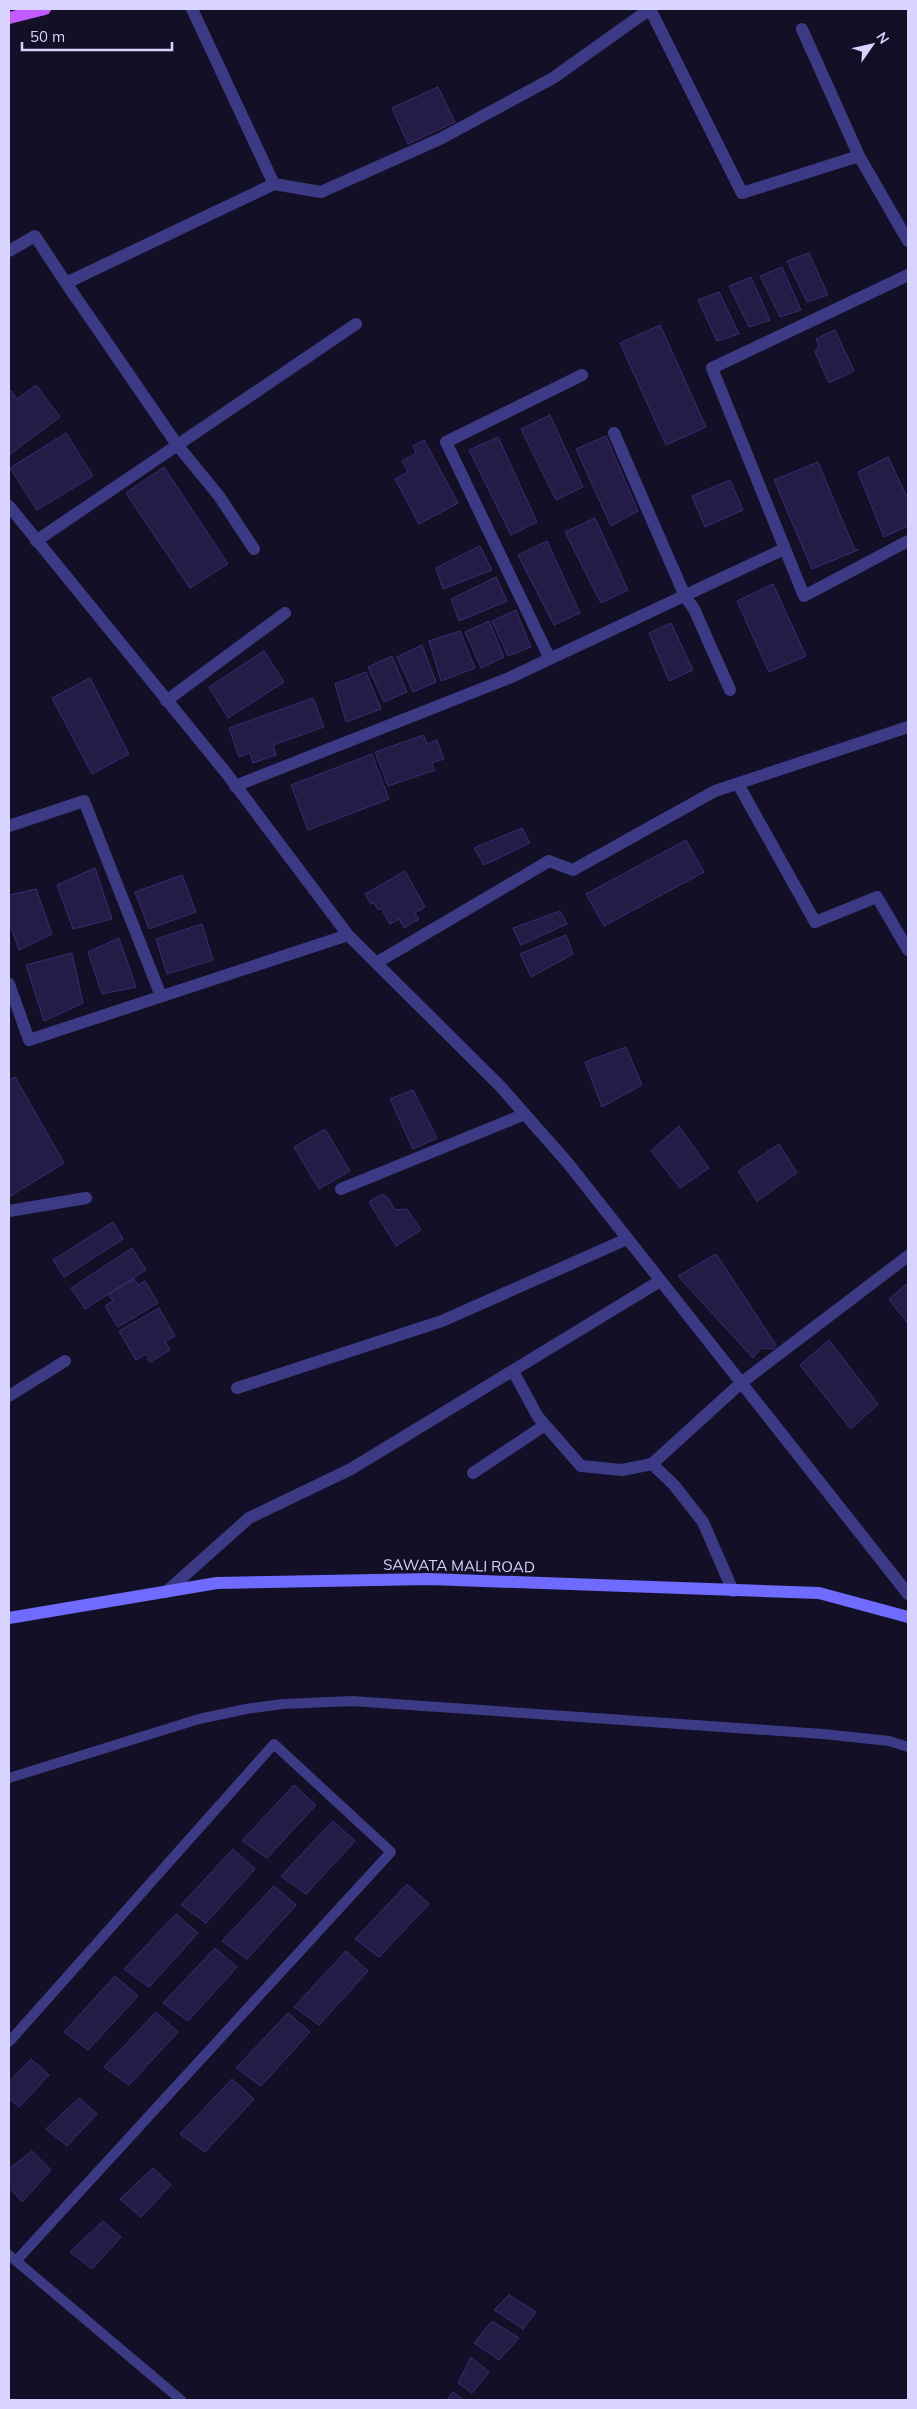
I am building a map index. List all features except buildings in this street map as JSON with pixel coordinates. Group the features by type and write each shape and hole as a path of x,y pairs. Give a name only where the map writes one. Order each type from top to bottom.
{"main road":[{"path":"9,18 45,9"}],"street":[{"path":"192,9 274,184"},
{"path":"66,283 274,184 321,192 440,139 553,78 650,9 742,193 859,156"},
{"path":"802,29 859,156 908,241"},
{"path":"9,251 35,236 178,446 219,496 254,549"},
{"path":"908,274 712,368 804,596 908,541"},
{"path":"36,541 356,324"},
{"path":"550,659 446,442 582,375"},
{"path":"614,433 685,596 697,616 730,690"},
{"path":"9,506 235,786 348,934 500,1086 567,1162 908,1594"},
{"path":"235,786 509,678 784,549"},
{"path":"166,701 285,613"},
{"path":"376,963 549,861 573,870 715,792 908,727"},
{"path":"738,784 815,922 877,897 908,950"},
{"path":"9,826 84,801 161,996"},
{"path":"9,984 29,1040 348,934"},
{"path":"341,1189 525,1114"},
{"path":"9,1210 86,1198"},
{"path":"237,1388 442,1321 627,1239"},
{"path":"513,1371 538,1416 581,1466 622,1470 652,1464 741,1383 908,1256"},
{"path":"166,1592 249,1518 351,1469 660,1281"},
{"path":"9,1396 65,1360"},
{"path":"473,1473 545,1425"},
{"path":"652,1464 674,1485 703,1522 734,1591"},
{"name":"SAWATA MALI ROAD","path":"9,1618 217,1583 429,1579 819,1593 908,1617"}],"lane":[{"path":"9,1778 199,1719 246,1709 317,1702 352,1701 822,1734 889,1742 908,1747"},
{"path":"9,2042 274,1744 391,1852 12,2258 181,2400"}]}
